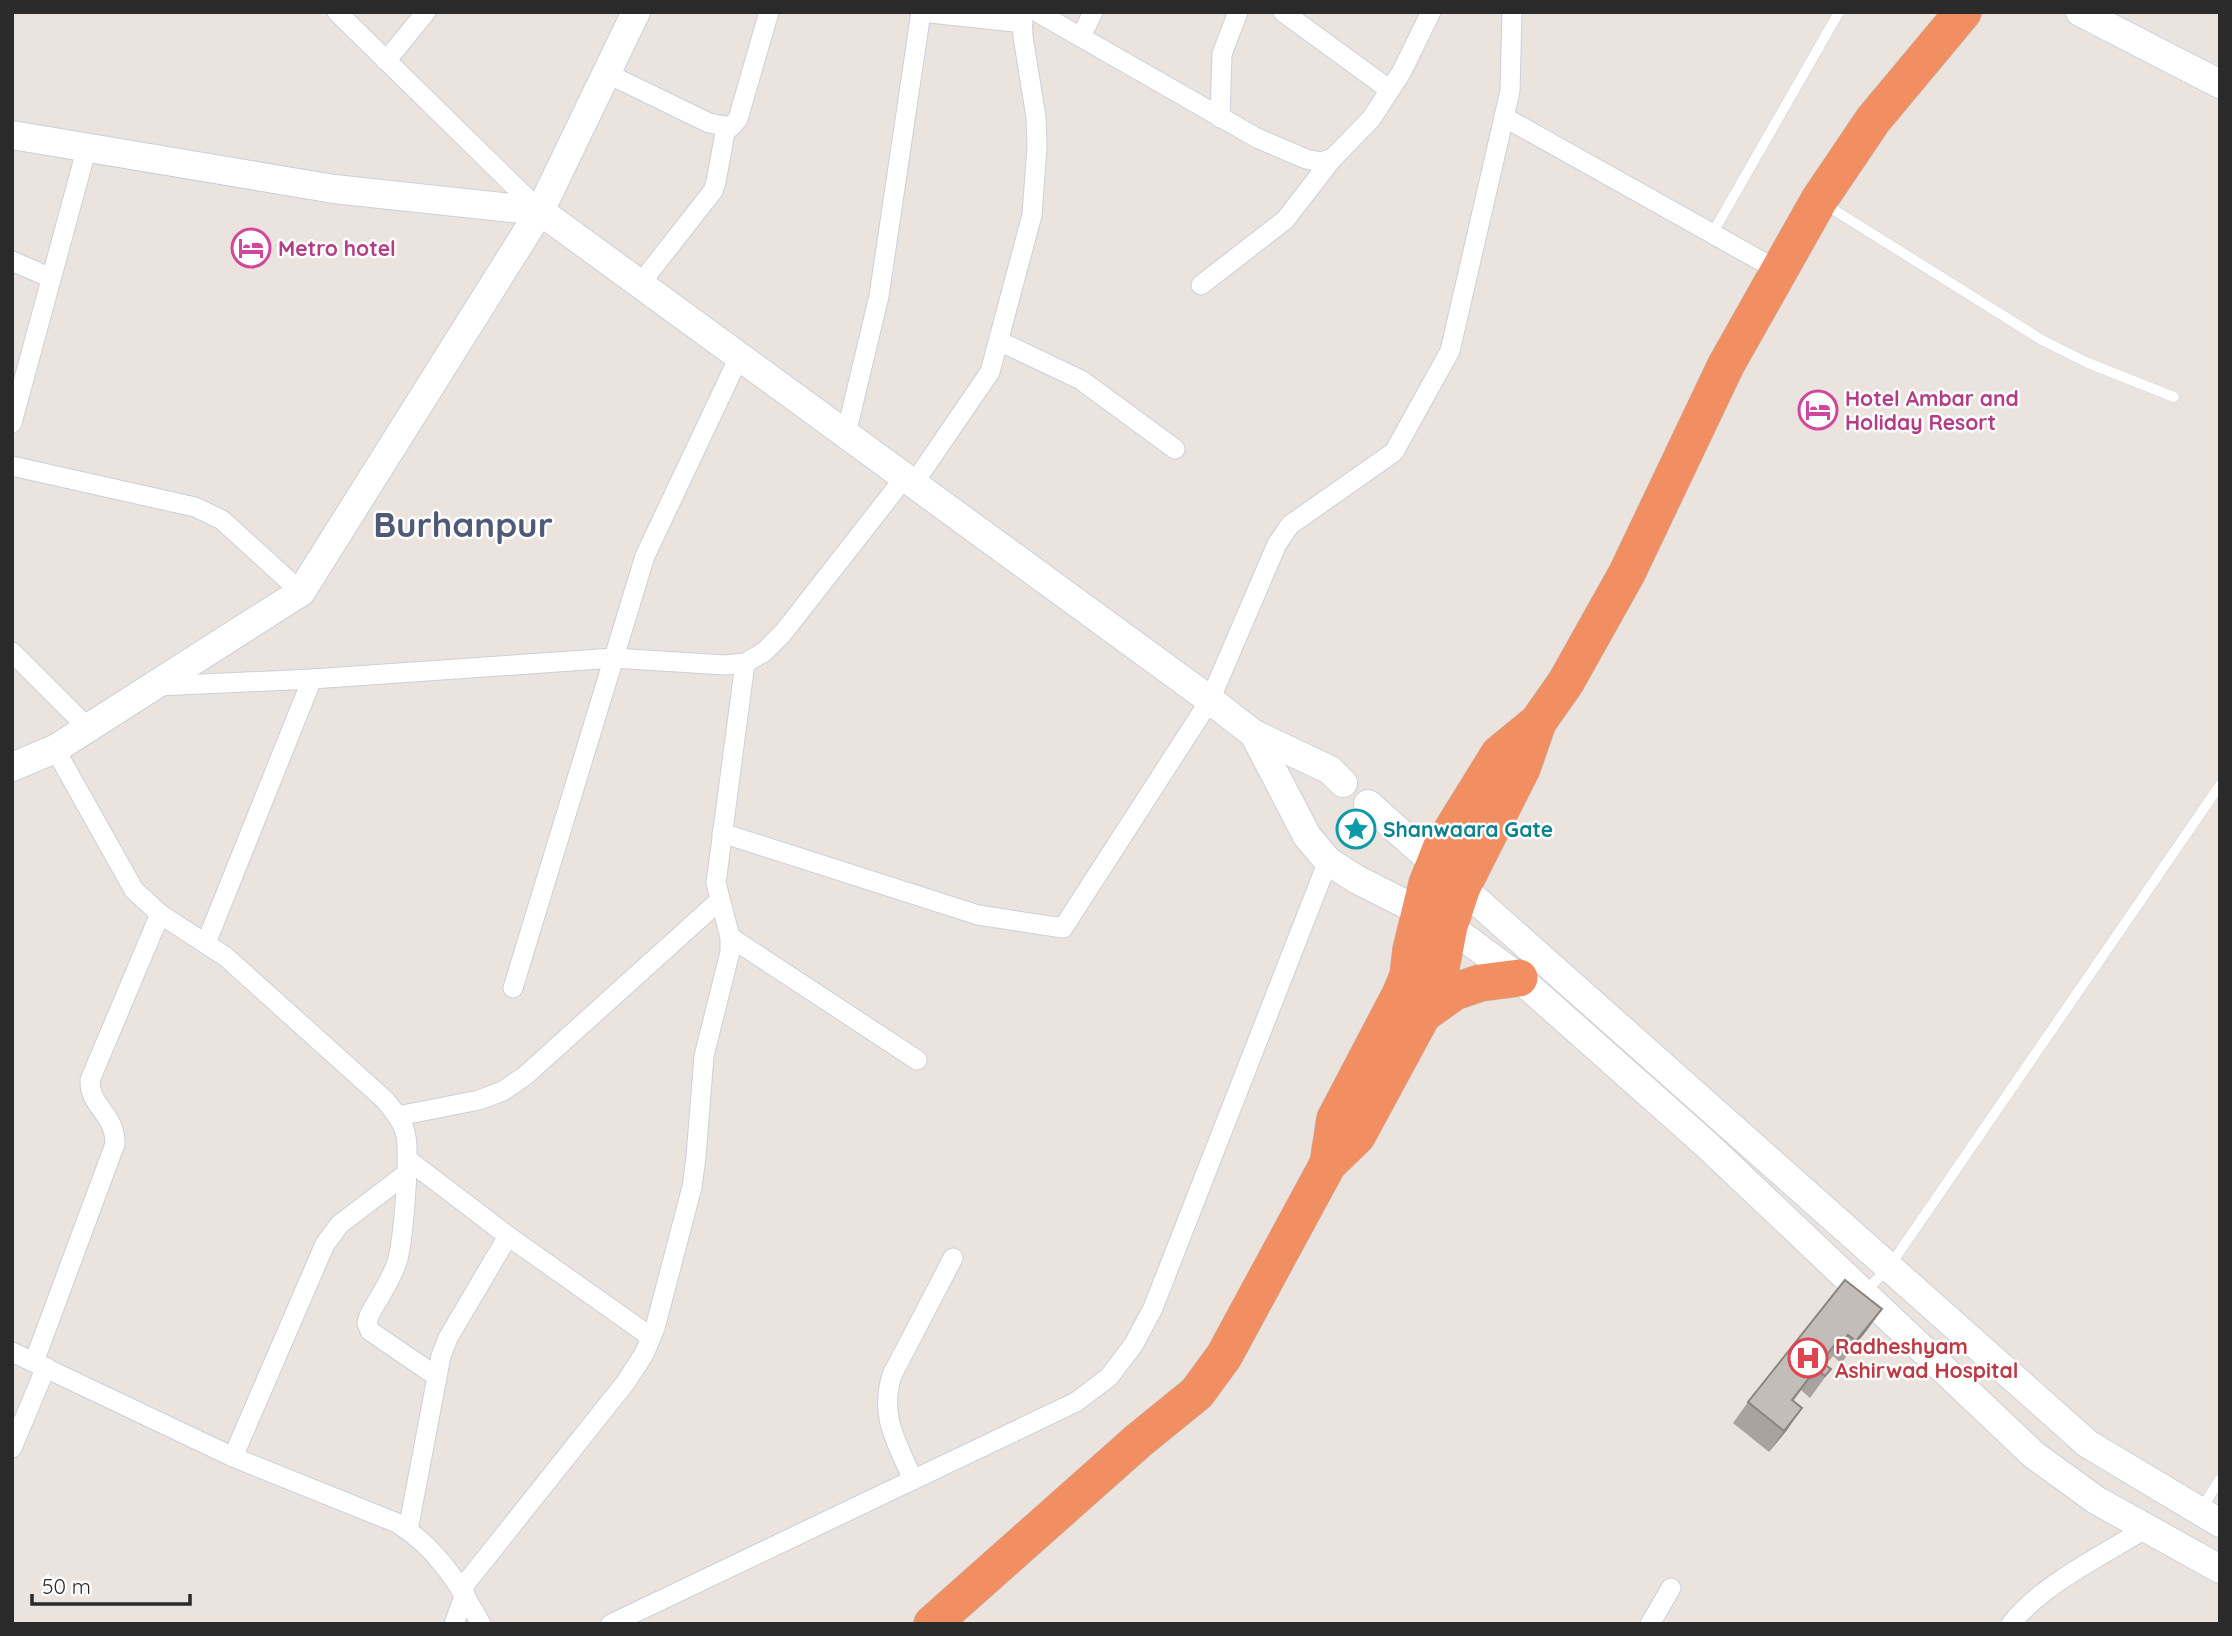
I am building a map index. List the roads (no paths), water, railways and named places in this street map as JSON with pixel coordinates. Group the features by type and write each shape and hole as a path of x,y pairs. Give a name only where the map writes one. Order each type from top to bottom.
{"highway":[{"path":"1328,1164 1335,1119 1400,995 1434,918 1448,875 1442,846 1499,754 1538,722 1566,682 1627,573 1726,365 1819,200 1873,120 1963,12"},
{"path":"932,1624 1138,1441 1197,1393 1224,1356 1328,1164 1357,1136 1437,988 1434,918"},
{"path":"1422,1015 1454,992 1480,983 1519,978"}],"main road":[{"path":"12,767 55,749 301,593 540,211 636,12"},
{"path":"2080,12 2220,84"},
{"path":"12,135 334,189 540,211 1254,734 1330,770 1343,783"},
{"path":"1254,734 1307,836 1328,861 1356,879 1434,918 1519,978 1707,1145 2035,1455 2086,1493 2145,1529 2220,1569"},
{"path":"1368,804 2088,1444 2210,1518"}],"street":[{"path":"337,12 540,211"},
{"path":"386,61 426,12"},
{"path":"606,73 709,123 731,127 738,119 769,12"},
{"path":"846,434 879,296 921,12 1027,16 1081,37 1220,118 1283,151 1321,162 1333,159"},
{"path":"1081,37 1093,12"},
{"path":"1220,118 1222,54 1238,12"},
{"path":"1283,12 1390,90"},
{"path":"1201,285 1285,220 1333,159 1371,119 1401,73 1431,12"},
{"path":"722,832 978,915 1063,928 1210,700 1283,534 1290,525 1394,453 1450,351 1510,91 1512,12"},
{"path":"153,686 312,680 614,658 725,665 745,663 764,652 783,633 909,480 986,379 999,341 1034,207 1038,147 1023,37 1027,16"},
{"path":"1504,117 1779,271"},
{"path":"640,284 713,191 726,127"},
{"path":"12,422 86,148"},
{"path":"12,261 51,278"},
{"path":"999,341 1081,380 1175,449"},
{"path":"513,988 651,541 739,356"},
{"path":"12,466 195,507 210,513 222,520 301,593"},
{"path":"12,652 88,728"},
{"path":"454,1624 463,1591 626,1382 651,1337 692,1187 704,1056 730,952 730,937 716,883 745,663"},
{"path":"206,943 312,680"},
{"path":"55,749 134,890 160,914 226,957 385,1100 398,1116 406,1133 407,1166 398,1260 367,1323 370,1331 436,1376"},
{"path":"611,1624 1076,1402 1109,1377 1134,1344 1153,1308 1328,861"},
{"path":"398,1116 479,1100 503,1091 536,1066 719,901"},
{"path":"12,1448 115,1144 116,1133 111,1120 93,1098 90,1080 160,914"},
{"path":"730,937 917,1060"},
{"path":"407,1166 651,1337"},
{"path":"233,1457 325,1244 340,1224 407,1166"},
{"path":"408,1530 436,1376 448,1338 508,1236"},
{"path":"913,1480 890,1423 886,1409 887,1392 892,1375 953,1258"},
{"path":"12,1352 233,1457 397,1523 433,1551 463,1591 481,1624"},
{"path":"2011,1624 2032,1602 2053,1587 2145,1529"},
{"path":"1650,1624 1671,1588"}],"lane":[{"path":"1712,234 1839,12"},
{"path":"1819,200 2042,340 2088,363 2174,397"},
{"path":"1863,1294 1889,1267 2220,785"},
{"path":"2210,1518 2220,1479"}],"place":[{"name":"Metro hotel","path":"251,248"},
{"name":"Hotel Ambar and Holiday Resort","path":"1818,410"},
{"name":"Shanwaara Gate","path":"1356,829"},
{"name":"Radheshyam Ashirwad Hospital","path":"1808,1358"}],"district":[{"name":"Burhanpur","path":"463,524"}]}
